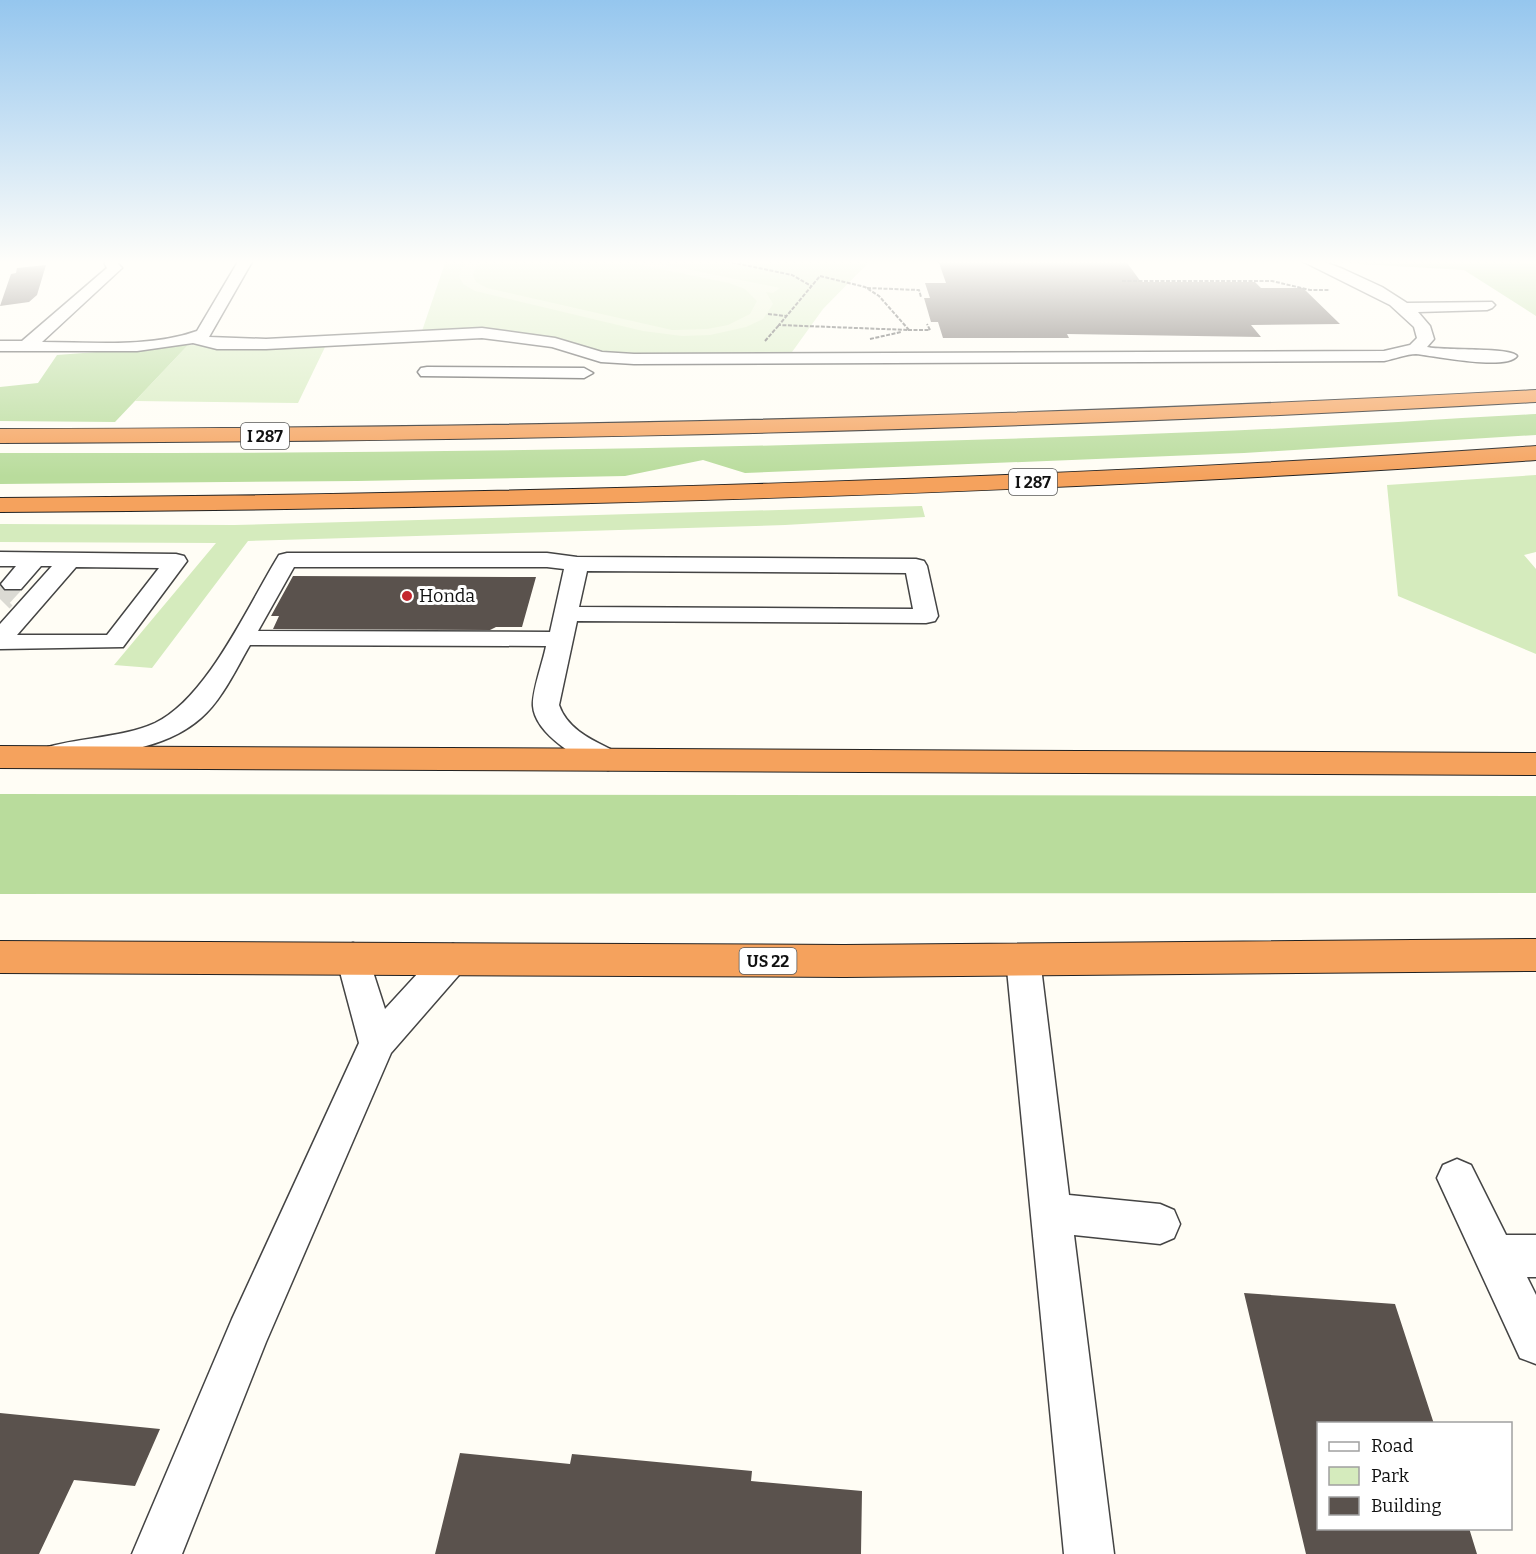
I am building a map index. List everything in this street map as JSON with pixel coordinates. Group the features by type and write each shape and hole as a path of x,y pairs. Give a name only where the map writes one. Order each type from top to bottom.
{"highway":[{"name":"I 287","path":"0,436 299,436 789,427 1175,415 1536,396"},
{"name":"I 287","path":"0,505 517,498 794,491 1133,477 1536,453"},
{"path":"0,757 1536,764"},
{"name":"US 22","path":"0,957 821,961 1536,956"}],"street":[{"path":"27,346 42,333"},
{"path":"195,339 204,333"},
{"path":"0,346 157,344 195,339 217,344 266,344 467,333 523,337 601,357 634,359 1384,356 1416,349 1430,354 1454,356 1509,356"},
{"path":"1416,349 1426,339 1426,333"},
{"path":"427,372 584,373"},
{"path":"0,559 176,561 114,642 0,640"},
{"path":"13,584 34,560"},
{"path":"0,640 70,560"},
{"path":"45,757 141,736 181,720 195,709 242,638 286,560 547,560 577,564 916,566 926,616 242,638"},
{"path":"577,564 546,705 548,714 567,737 608,760"},
{"path":"353,957 378,1043"},
{"path":"157,1554 247,1334 378,1043 453,958"},
{"path":"1023,959 1089,1554"},
{"path":"1457,1178 1536,1342"},
{"path":"1052,1212 1160,1224"},
{"path":"1494,1256 1536,1256"}],"path":[{"path":"751,358 772,333"}],"green space":[{"path":"655,333 721,333 710,335 682,336"},
{"path":"806,333 787,359 613,359 504,334 421,334"},
{"path":"327,343 298,403 135,401 188,345 264,347"},
{"path":"188,345 115,422 0,421 0,387 38,383 57,355"},
{"path":"1536,414 1536,435 1244,453 745,473 703,460 625,476 0,484 0,453 449,451 748,446 1047,438"},
{"path":"1536,475 1536,552 1524,555 1536,569 1536,654 1398,596 1387,485"},
{"path":"922,506 925,517 785,525 248,541 152,668 114,665 216,543 0,542 0,524 234,525"},
{"path":"0,794 1536,796 1536,893 0,894"}],"building":[{"path":"941,333 1257,333 1261,337 1067,334 1069,338 943,338"},
{"name":"Honda","path":"293,576 536,577 522,627 496,627 490,630 273,629 279,616 271,616"},
{"path":"1244,1293 1395,1304 1433,1422 1317,1422 1317,1530 1470,1530 1477,1554 1306,1554"},
{"path":"0,1413 160,1429 135,1486 74,1480 39,1554 0,1554"},
{"path":"460,1453 570,1464 572,1454 752,1471 751,1481 862,1491 861,1554 435,1554"}],"tunnel":[{"path":"1,597 13,584"},
{"path":"0,599 3,596"}],"place":[{"name":"Honda","path":"407,596"}]}
